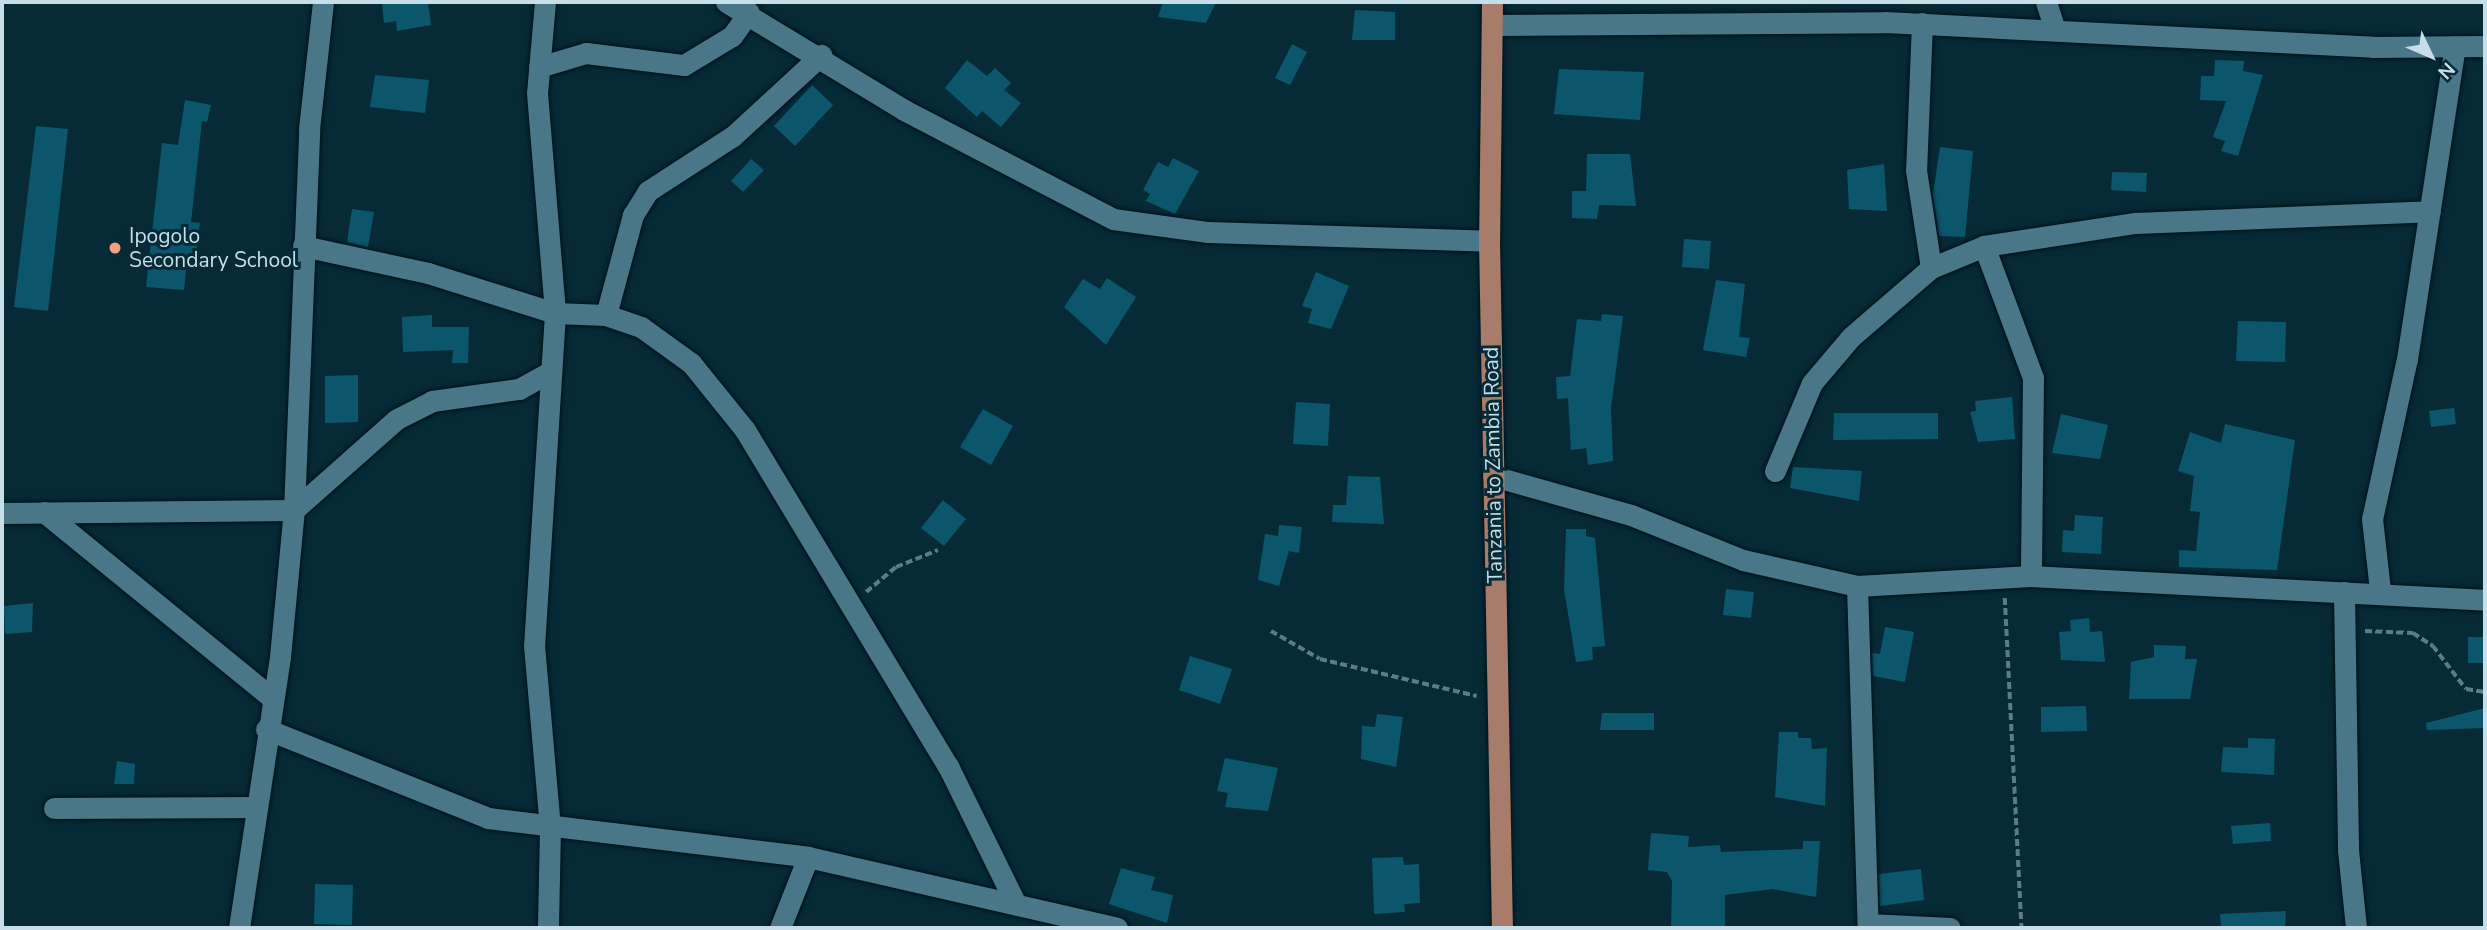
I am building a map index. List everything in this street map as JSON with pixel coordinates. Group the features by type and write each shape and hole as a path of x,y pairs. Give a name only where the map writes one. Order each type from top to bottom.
{"highway":[{"name":"Tanzania to Zambia Road","path":"1492,2 1489,241 1502,928"}],"street":[{"path":"239,928 272,698 294,510 303,246 323,2"},
{"path":"545,2 539,67 555,313 534,645 550,829 548,928"},
{"path":"726,2 821,55 904,110 1113,219 1208,232 1489,241"},
{"path":"2046,2 2054,27"},
{"path":"539,67 586,53 684,65 732,36 749,13"},
{"path":"1493,25 1922,23 2455,47 2485,46"},
{"path":"1922,23 1916,170 1931,268"},
{"path":"2380,590 2372,519 2430,211 2455,47"},
{"path":"606,315 633,215 649,191 762,113 821,55"},
{"path":"1775,471 1812,383 1881,305 1931,268 1984,246 2135,223 2430,211"},
{"path":"303,246 428,273 555,313 606,315 651,333 701,373 745,430 848,606 948,766 1016,904"},
{"path":"1984,246 2033,378 2031,576"},
{"path":"2,513 294,510 397,419 432,401 519,389 551,372"},
{"path":"1493,476 1631,515 1743,560 1857,586 2031,576 2344,592 2380,590 2485,600"},
{"path":"44,512 272,698"},
{"path":"1857,586 1868,926 1950,928"},
{"path":"2344,592 2346,799 2356,928"},
{"path":"266,729 366,765 455,809 550,829 808,857 1117,928"},
{"path":"54,808 257,807"},
{"path":"780,928 808,857"}],"path":[{"path":"848,606 897,567 938,550"},
{"path":"2005,579 2022,928"},
{"path":"2345,633 2389,628 2413,633 2433,646 2466,688 2485,692"},
{"path":"1271,631 1320,659 1435,691 1497,699"}],"building":[{"path":"428,2 431,25 397,31 396,21 384,23 382,4"},
{"path":"1163,2 1216,2 1206,23 1158,17"},
{"path":"1355,10 1395,12 1395,40 1352,40"},
{"path":"1292,44 1307,52 1290,85 1275,78"},
{"path":"967,60 987,76 995,68 1011,83 1004,90 1021,103 1001,127 982,111 977,117 945,88"},
{"path":"2215,60 2244,61 2243,71 2263,75 2238,156 2221,151 2225,141 2213,137 2226,101 2200,100 2201,76 2214,76"},
{"path":"1559,69 1644,72 1640,120 1554,114"},
{"path":"375,75 429,80 425,113 370,107"},
{"path":"812,85 833,105 795,146 774,126"},
{"path":"185,100 211,105 207,122 202,121 191,222 200,223 196,254 188,253 184,290 146,287 162,143 178,145"},
{"path":"36,126 68,129 48,311 14,307"},
{"path":"1940,147 1973,151 1965,237 1939,236 1933,194"},
{"path":"1587,154 1630,154 1636,206 1599,205 1597,219 1572,218 1572,191 1586,191"},
{"path":"1173,158 1199,171 1175,214 1146,201 1150,194 1143,190 1158,162 1168,167"},
{"path":"751,159 764,170 743,192 731,181"},
{"path":"1884,164 1887,211 1849,209 1847,170"},
{"path":"2112,172 2147,173 2146,192 2111,190"},
{"path":"352,209 374,212 368,247 347,242"},
{"path":"1684,239 1711,241 1709,269 1682,267"},
{"path":"1316,272 1349,286 1331,329 1308,323 1312,309 1302,306"},
{"path":"1107,278 1136,297 1106,345 1064,307 1083,279 1100,289"},
{"path":"1716,280 1745,284 1739,337 1750,338 1746,357 1703,350"},
{"path":"1602,314 1623,316 1611,408 1613,461 1588,465 1586,448 1571,450 1568,398 1557,399 1556,377 1570,376 1577,319 1601,321"},
{"path":"432,315 432,327 469,327 468,363 452,363 453,350 403,352 402,317"},
{"path":"2238,321 2286,322 2285,362 2236,361"},
{"path":"358,375 358,422 325,423 325,376"},
{"path":"2012,397 2015,439 1978,442 1970,412 1976,411 1975,401"},
{"path":"1296,402 1330,404 1328,446 1293,444"},
{"path":"2454,408 2456,424 2431,427 2429,411"},
{"path":"983,409 1013,426 991,465 960,447"},
{"path":"1834,413 1938,413 1938,439 1833,440"},
{"path":"2061,414 2108,425 2100,459 2052,453"},
{"path":"2225,424 2295,440 2277,570 2179,567 2179,550 2196,551 2200,512 2190,511 2194,476 2178,471 2190,432 2221,443"},
{"path":"1793,467 1862,471 1859,501 1790,488"},
{"path":"1348,476 1380,477 1384,524 1332,522 1333,505 1346,505"},
{"path":"943,500 966,519 944,546 921,528"},
{"path":"2075,515 2103,517 2101,554 2062,552 2063,530 2074,531"},
{"path":"1279,525 1302,527 1299,553 1289,551 1279,586 1258,580 1265,534 1278,536"},
{"path":"1566,529 1586,529 1586,536 1595,538 1605,646 1592,647 1593,660 1576,662 1564,589"},
{"path":"1726,589 1754,592 1751,618 1723,615"},
{"path":"33,603 32,632 5,634 4,606"},
{"path":"2089,618 2090,632 2102,631 2105,662 2061,660 2059,632 2071,631 2070,620"},
{"path":"1885,627 1914,632 1905,682 1873,676 1872,653 1880,654"},
{"path":"2468,637 2485,637 2485,663 2468,663"},
{"path":"2154,645 2186,646 2185,659 2197,659 2190,699 2129,699 2131,662 2154,657"},
{"path":"1190,656 1232,669 1220,704 1179,690"},
{"path":"2086,706 2087,731 2041,732 2041,707"},
{"path":"2485,708 2485,728 2427,730 2426,723"},
{"path":"1602,713 1654,713 1654,730 1600,730"},
{"path":"1377,714 1403,717 1396,767 1361,759 1362,726 1375,727"},
{"path":"1779,732 1798,732 1798,738 1811,738 1812,749 1827,748 1825,806 1775,797"},
{"path":"2248,738 2275,739 2274,775 2221,772 2223,747 2248,748"},
{"path":"1225,758 1278,768 1268,811 1225,807 1228,793 1217,791"},
{"path":"117,761 135,764 134,784 114,784"},
{"path":"2270,823 2271,841 2233,844 2231,826"},
{"path":"1651,833 1689,836 1688,847 1720,845 1721,852 1803,849 1803,841 1820,841 1816,897 1773,889 1725,895 1725,928 1671,928 1672,881 1667,872 1648,870"},
{"path":"1403,857 1404,865 1419,864 1420,903 1404,904 1405,912 1374,914 1372,858"},
{"path":"1121,868 1155,877 1151,890 1173,895 1167,923 1109,904"},
{"path":"1921,869 1924,900 1880,906 1879,874"},
{"path":"315,884 353,885 352,925 314,924"},
{"path":"2286,911 2285,928 2221,928 2220,914"}],"place":[{"name":"Ipogolo Secondary School","path":"115,248"}]}
